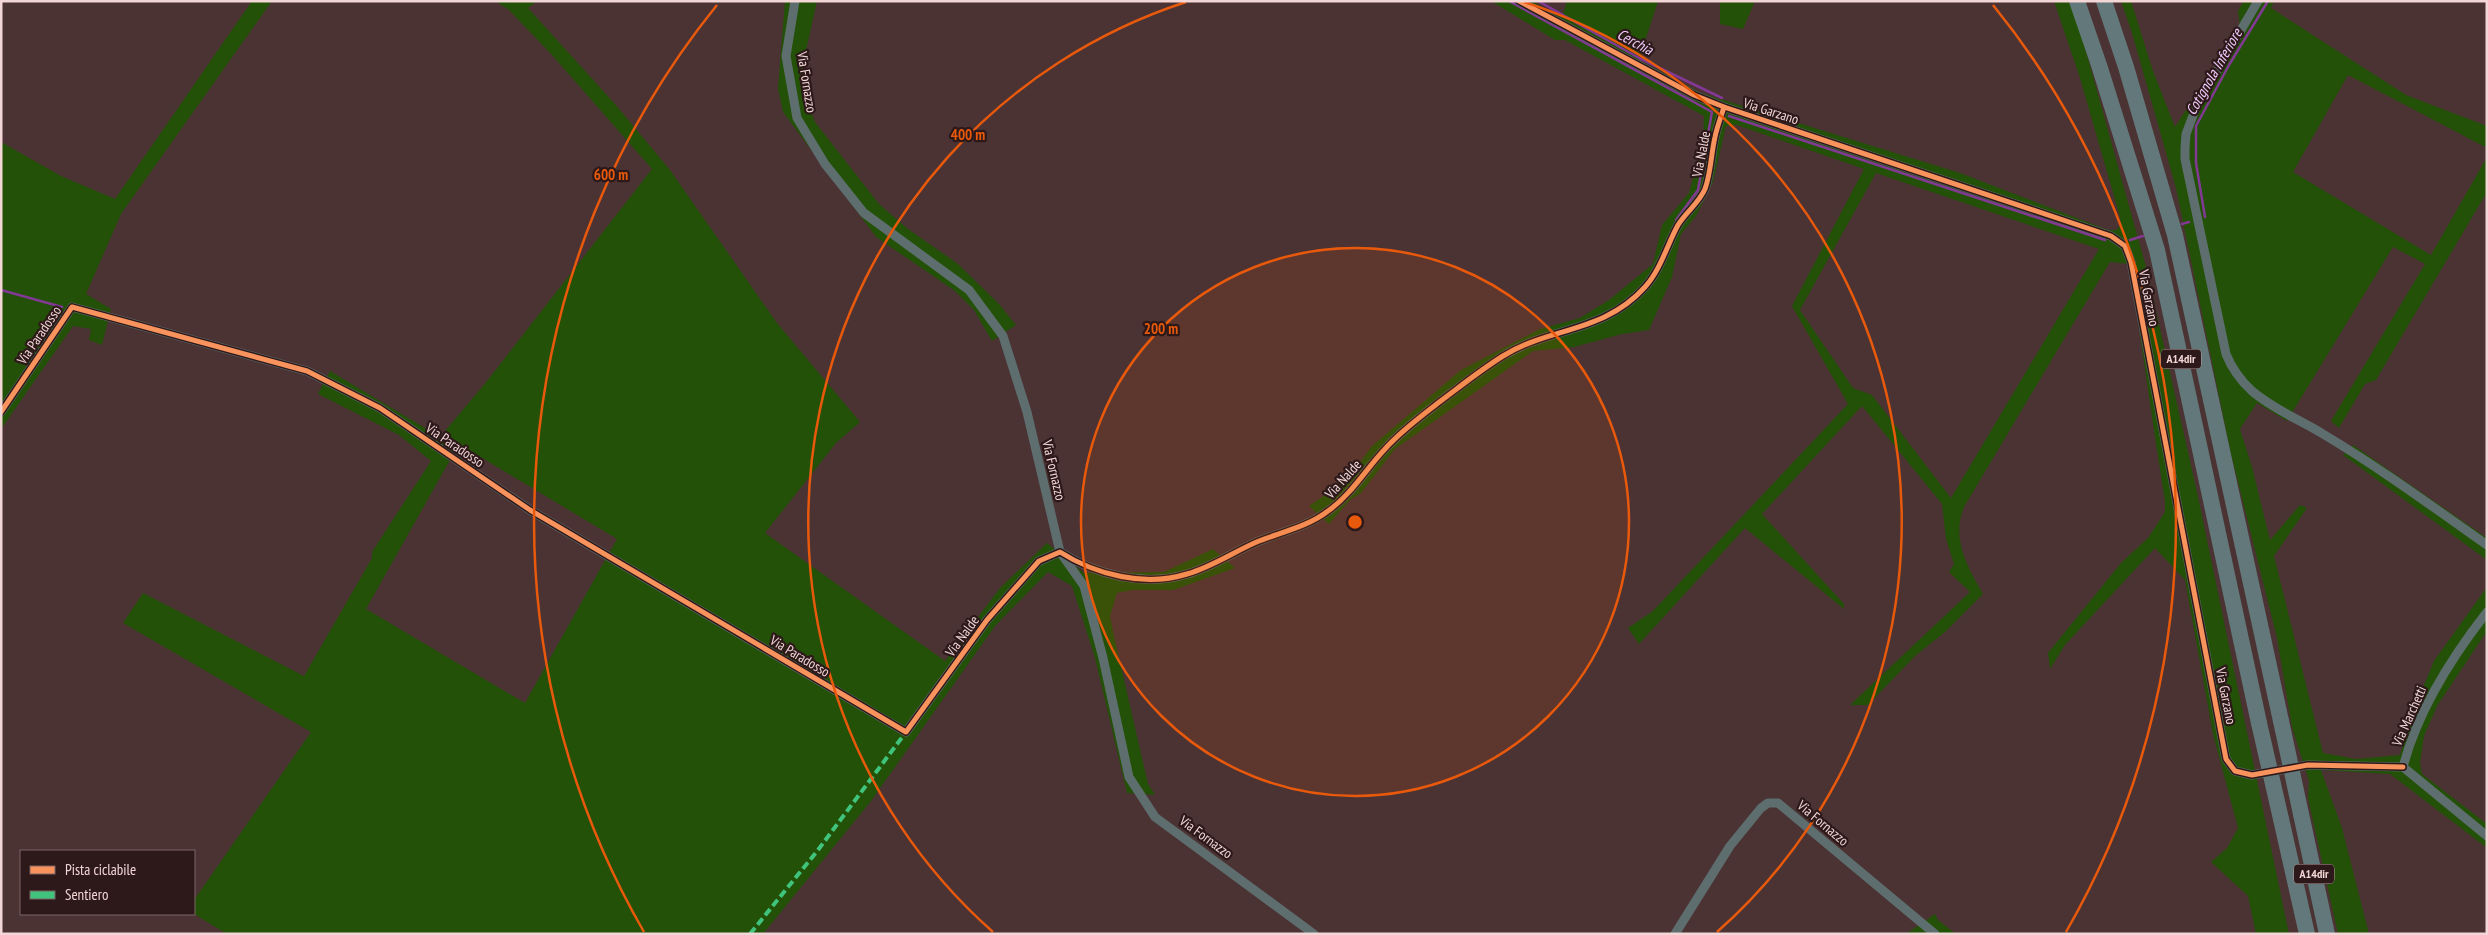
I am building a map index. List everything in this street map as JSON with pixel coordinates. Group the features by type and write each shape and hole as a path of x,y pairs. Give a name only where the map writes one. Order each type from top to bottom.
{"highway":[{"name":"A14dir","path":"2077,1 2157,250 2259,723 2307,934"},
{"name":"A14dir","path":"2104,1 2126,67 2175,235 2327,934"}],"street":[{"name":"Via Fornazzo","path":"795,1 786,56 797,118 825,164 864,213 969,290 1003,336 1027,412 1060,552 1084,586 1103,658 1129,778 1155,817 1314,934"},
{"name":"Via Garzano","path":"1520,1 1694,95 1724,107 2110,236 2125,246 2133,271 2226,759 2235,771 2252,775 2308,765 2403,767"},
{"path":"2258,1 2197,105 2186,134 2185,159 2226,354 2240,380 2271,405 2323,434 2487,545"},
{"name":"Via Nalde","path":"906,732 987,620 1040,561 1060,552 1076,563 1129,578 1150,580 1172,577 1204,568 1238,550 1324,514 1340,500 1398,436 1477,373 1505,354 1528,344 1580,328 1600,319 1638,294 1654,275 1679,224 1706,187 1715,135 1724,107"},
{"name":"Via Paradosso","path":"1,412 72,308 307,371 380,408 530,510 906,732"},
{"name":"Via Marchetti","path":"2487,612 2463,643 2431,696 2403,767 2487,836"},
{"name":"Via Fornazzo","path":"1675,934 1730,846 1761,808 1768,803 1778,803 1935,934"}],"green space":[{"path":"252,1 272,1 121,214 86,294 111,309 102,345 89,340 91,329 73,326 1,429 1,142 61,176 115,199"},
{"path":"495,1 537,1 528,8 615,104 670,170 777,323 860,422 836,443 765,533 945,661 1000,588 1047,543 1084,573 1164,572 1213,549 1235,568 1173,590 1132,590 1117,593 1110,616 1148,784 1155,795 1127,793 1095,658 1072,586 1048,572 995,626 871,801 763,934 227,934 195,915 195,899 311,732 123,623 143,593 304,676 372,558 372,552 431,461 399,435 318,394 330,371 440,437 487,381 652,169 552,55 509,10","holes":["459,444 617,539 525,703 366,609"]},
{"path":"785,1 817,1 804,60 802,91 815,122 879,204 908,229 958,264 999,304 1016,325 992,341 974,310 955,291 876,237 783,112 778,88"},
{"path":"1491,1 1531,1 1562,18 1567,1 1658,1 1639,60 1701,93 1960,173 2108,230 2116,230 2121,225 2120,217 2080,78 2054,1 2072,1 2146,267 2197,492 2289,934 2256,934 2248,896 2211,862 2227,848 2238,828 2213,734 2185,580 2155,548 2065,645 2050,669 2048,653 2121,563 2148,538 2165,512 2165,501 2129,264 2110,262 1964,507 1960,519 1960,541 1971,573 1983,594 1945,632 1915,656 1868,705 1850,705 1970,592 1949,572 1954,564 1946,539 1942,504 1862,406 1762,514 1844,604 1844,609 1745,528 1639,644 1628,628 1653,611 1848,404 1792,306 1864,169 1737,125 1726,126 1713,182 1696,216 1681,234 1672,277 1649,330 1622,334 1574,347 1533,351 1395,449 1361,493 1350,500 1329,524 1309,506 1347,480 1372,446 1461,370 1540,329 1580,318 1609,300 1653,264 1662,225 1689,193 1703,142 1704,116 1565,40 1555,40","holes":["1876,173 2099,249 1951,498 1872,395 1853,388 1800,310"]},
{"path":"1720,1 1755,1 1743,29 1720,24"},
{"path":"2121,1 2131,1 2153,71 2175,127 2240,26 2238,11 2244,1 2274,1 2271,8 2406,95 2487,126 2487,148 2348,75 2293,172 2431,255 2487,157 2487,192 2376,380 2365,384 2339,428 2331,421 2425,264 2393,247 2287,421 2257,403 2240,429 2252,467 2270,540 2300,505 2307,508 2274,556 2323,753 2356,759 2400,755 2413,712 2434,661 2487,587 2487,631 2437,706 2424,736 2420,763 2422,774 2487,824 2487,848 2390,774 2321,770 2342,828 2369,934 2338,934 2308,798 2309,781 2292,727 2277,638 2231,454 2176,188 2132,33"},
{"path":"2353,445 2487,538 2487,560 2343,455"},
{"path":"1935,914 1938,920 1956,934 1906,934"}],"waterway":[{"path":"1509,1 1712,112 1698,190 1676,220"},
{"name":"Cerchia","path":"1538,1 1639,58 1722,98"},
{"name":"Cotignola Inferiore","path":"2205,217 2196,163 2196,126 2229,65 2268,1"},
{"name":"Cotignola Inferiore","path":"1729,116 2105,240"},
{"name":"Cotignola Inferiore","path":"2182,224 2189,222"},
{"name":"Cotignola Inferiore","path":"2130,240 2143,236"},
{"path":"1,290 62,307"}],"marked path":[{"path":"750,934 818,850 906,732"}],"cycle path":[{"path":"1519,1 1694,95 1724,107 2111,236 2125,246 2131,262 2226,759 2235,771 2252,775 2308,765 2403,767"},
{"path":"1,412 72,307 307,371 380,408 530,510 906,732 987,620 1039,561 1060,552 1089,567 1121,576 1138,579 1171,578 1196,571 1259,541 1304,525 1336,505 1405,429 1487,366 1521,347 1594,321 1612,313 1629,302 1651,280 1678,225 1705,189 1709,177 1716,133 1724,107"}]}
